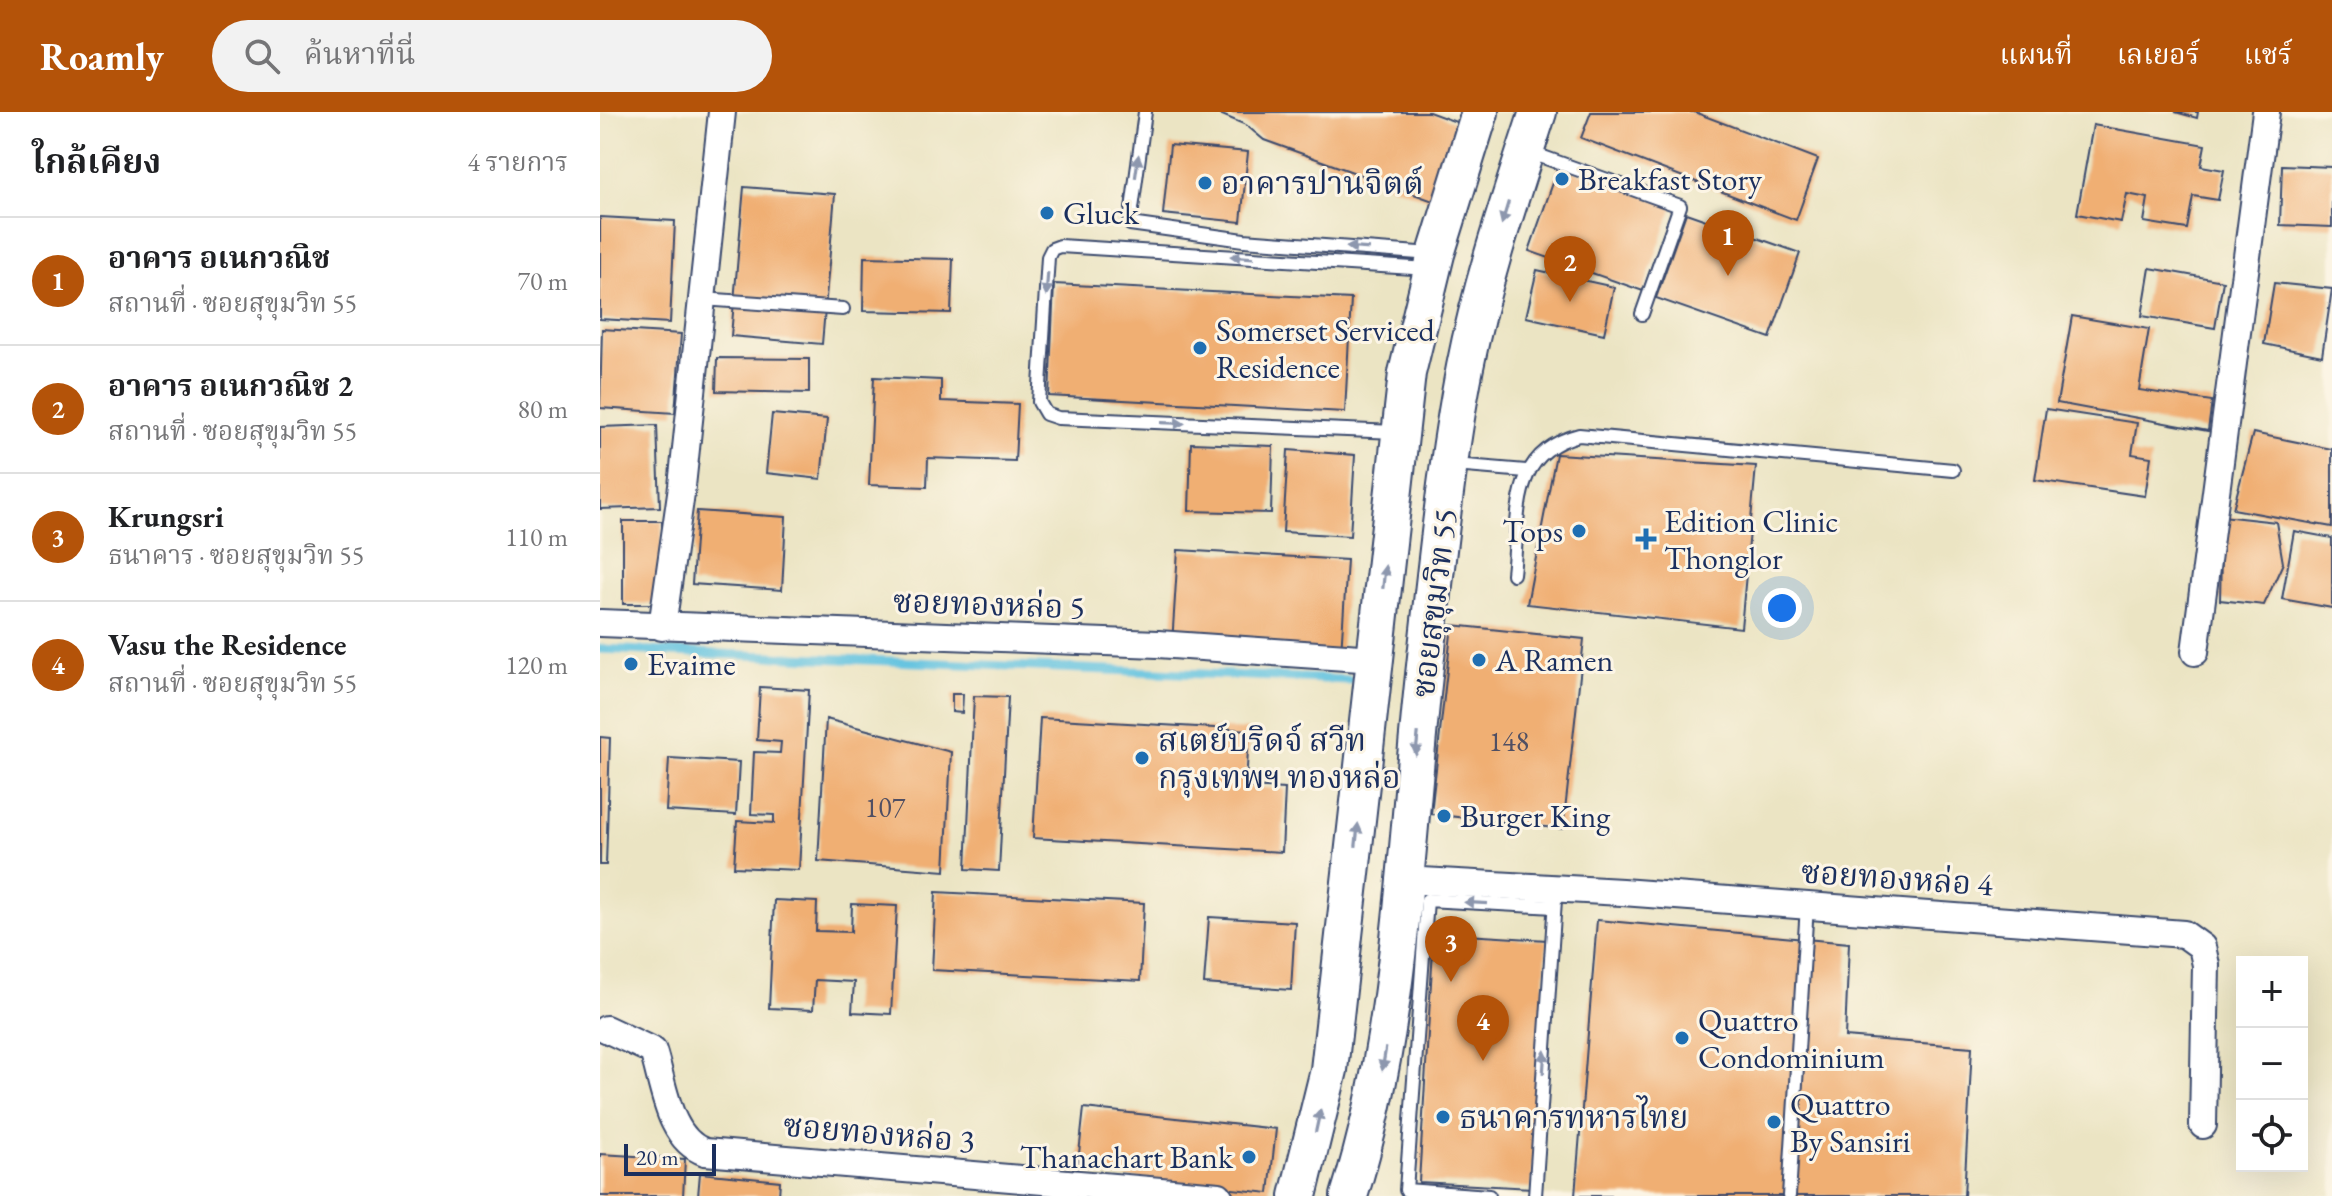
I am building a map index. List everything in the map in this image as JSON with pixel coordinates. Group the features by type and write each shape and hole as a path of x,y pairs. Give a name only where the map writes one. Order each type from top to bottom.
{"main road":[{"name":"ซอยสุขุมวิท 55","path":"1349,1196 1369,1132 1385,1059 1404,1015 1412,930 1404,880 1425,664 1465,368 1487,272 1538,112"},
{"name":"ซอยสุขุมวิท 55","path":"1298,1196 1329,1070 1407,373 1469,128"},
{"path":"1375,659 1425,664"},
{"path":"1353,876 1404,880"}],"street":[{"path":"662,627 682,486 722,112"},
{"path":"2195,652 2266,112"},
{"name":"ซอยทองหล่อ 5","path":"600,623 1158,644 1375,659"},
{"name":"ซอยทองหล่อ 4","path":"1404,880 1555,898 1807,905 2184,934 2202,947 2206,965 2203,1125"},
{"name":"ซอยทองหล่อ 3","path":"606,1029 653,1051 679,1135 690,1147 705,1152 1219,1196"}],"lane":[{"path":"1145,112 1130,224 1434,262"},
{"path":"1526,151 1680,206 1642,314"},
{"path":"1399,432 1058,418 1046,414 1039,402 1048,257 1052,249 1060,246 1434,262"},
{"path":"702,299 843,309"},
{"path":"1513,574 1526,471 1552,444 1579,435 1953,470"},
{"path":"1451,465 1526,471"},
{"path":"1412,930 1427,900 1555,898 1535,1196"},
{"path":"1789,1196 1807,905"},
{"path":"1404,1015 1406,1190 1489,1196"}],"building":[{"path":"1215,112 1429,112 1459,123 1433,201 1264,140 1246,125"},
{"path":"1591,112 1694,112 1818,159 1796,220 1581,138"},
{"path":"2175,112 2198,112 2197,118"},
{"path":"2093,125 2205,145 2201,166 2224,170 2218,200 2193,196 2187,229 2144,222 2148,198 2127,194 2121,222 2077,214"},
{"name":"อาคารปานจิตต์","path":"1170,145 1248,152 1241,222 1163,214"},
{"path":"2282,165 2332,167 2332,227 2280,225"},
{"path":"1559,166 1673,206 1643,291 1529,251"},
{"path":"744,187 835,194 822,344 731,336"},
{"path":"1686,213 1800,253 1770,338 1656,298"},
{"path":"600,217 675,221 670,323 600,319"},
{"path":"864,257 953,259 951,313 863,311"},
{"path":"2150,268 2223,281 2215,328 2142,316"},
{"path":"1537,270 1614,287 1604,334 1526,317"},
{"path":"2274,283 2332,289 2322,356 2264,344"},
{"name":"Somerset Serviced Residence","path":"1054,284 1351,299 1345,412 1049,396"},
{"path":"2072,316 2149,329 2139,390 2212,401 2208,431 2057,403"},
{"path":"602,329 681,334 675,413 600,408"},
{"path":"717,358 809,359 809,393 716,391"},
{"path":"874,377 941,380 941,401 1018,404 1015,461 928,458 927,487 869,485"},
{"path":"2046,409 2137,423 2132,454 2151,457 2145,496 2035,480"},
{"path":"772,414 827,419 821,479 766,473"},
{"path":"657,425 660,507 600,509 600,427"},
{"path":"2253,433 2332,449 2332,527 2233,509"},
{"path":"1191,443 1273,446 1271,513 1189,511"},
{"path":"1288,450 1355,455 1350,536 1283,532"},
{"path":"1556,454 1756,466 1741,628 1527,604"},
{"path":"697,511 786,517 782,590 692,584"},
{"path":"2222,516 2276,522 2283,563 2264,605 2220,600"},
{"path":"623,521 662,521 662,604 623,604"},
{"path":"2294,531 2332,538 2332,608 2282,599"},
{"path":"1178,550 1347,560 1341,654 1172,644"},
{"path":"1452,625 1584,639 1563,829 1431,814"},
{"path":"760,687 809,690 799,870 734,867 737,821 774,823 774,815 751,814 754,752 780,753 781,742 757,740"},
{"path":"952,694 963,694 962,713 952,712"},
{"path":"974,696 1008,697 999,871 966,869"},
{"name":"สเตย์บริดจ์ สวีท กรุงเทพฯ ทองหล่อ","path":"1040,718 1249,730 1246,787 1285,789 1282,852 1033,838"},
{"path":"826,719 951,752 945,871 818,861"},
{"path":"600,737 610,738 606,865 600,865"},
{"path":"669,758 739,762 736,815 666,811"},
{"path":"936,892 1144,903 1140,981 932,970"},
{"path":"774,900 817,902 816,931 851,932 852,904 897,906 891,1014 852,1012 854,982 815,980 813,1010 769,1008"},
{"path":"1209,917 1295,922 1291,990 1204,984"},
{"name":"Quattro By Sansiri","path":"1597,920 1849,943 1845,1037 1972,1047 1964,1196 1575,1196"},
{"path":"1434,933 1547,940 1532,1188 1419,1182"},
{"path":"1084,1108 1276,1129 1269,1193 1077,1172"},
{"path":"600,1154 685,1159 683,1196 600,1196"},
{"path":"700,1173 780,1181 779,1196 698,1196"}],"waterway":[{"path":"600,649 1349,680"}],"place":[{"name":"Breakfast Story","path":"1562,179"},
{"name":"อาคารปานจิตต์","path":"1205,183"},
{"name":"Gluck","path":"1047,213"},
{"name":"อาคาร อเนกวณิช","path":"1728,276"},
{"name":"อาคาร อเนกวณิช 2","path":"1570,302"},
{"name":"Somerset Serviced Residence","path":"1200,348"},
{"name":"Tops","path":"1579,531"},
{"name":"Edition Clinic Thonglor","path":"1646,539"},
{"name":"A Ramen","path":"1479,660"},
{"name":"Evaime","path":"631,664"},
{"name":"สเตย์บริดจ์ สวีท กรุงเทพฯ ทองหล่อ","path":"1142,758"},
{"name":"Burger King","path":"1444,816"},
{"name":"Krungsri","path":"1451,982"},
{"name":"Quattro Condominium","path":"1682,1038"},
{"name":"Vasu the Residence","path":"1483,1061"},
{"name":"ธนาคารทหารไทย","path":"1443,1117"},
{"name":"Quattro By Sansiri","path":"1774,1122"},
{"name":"Thanachart Bank","path":"1249,1157"}]}
